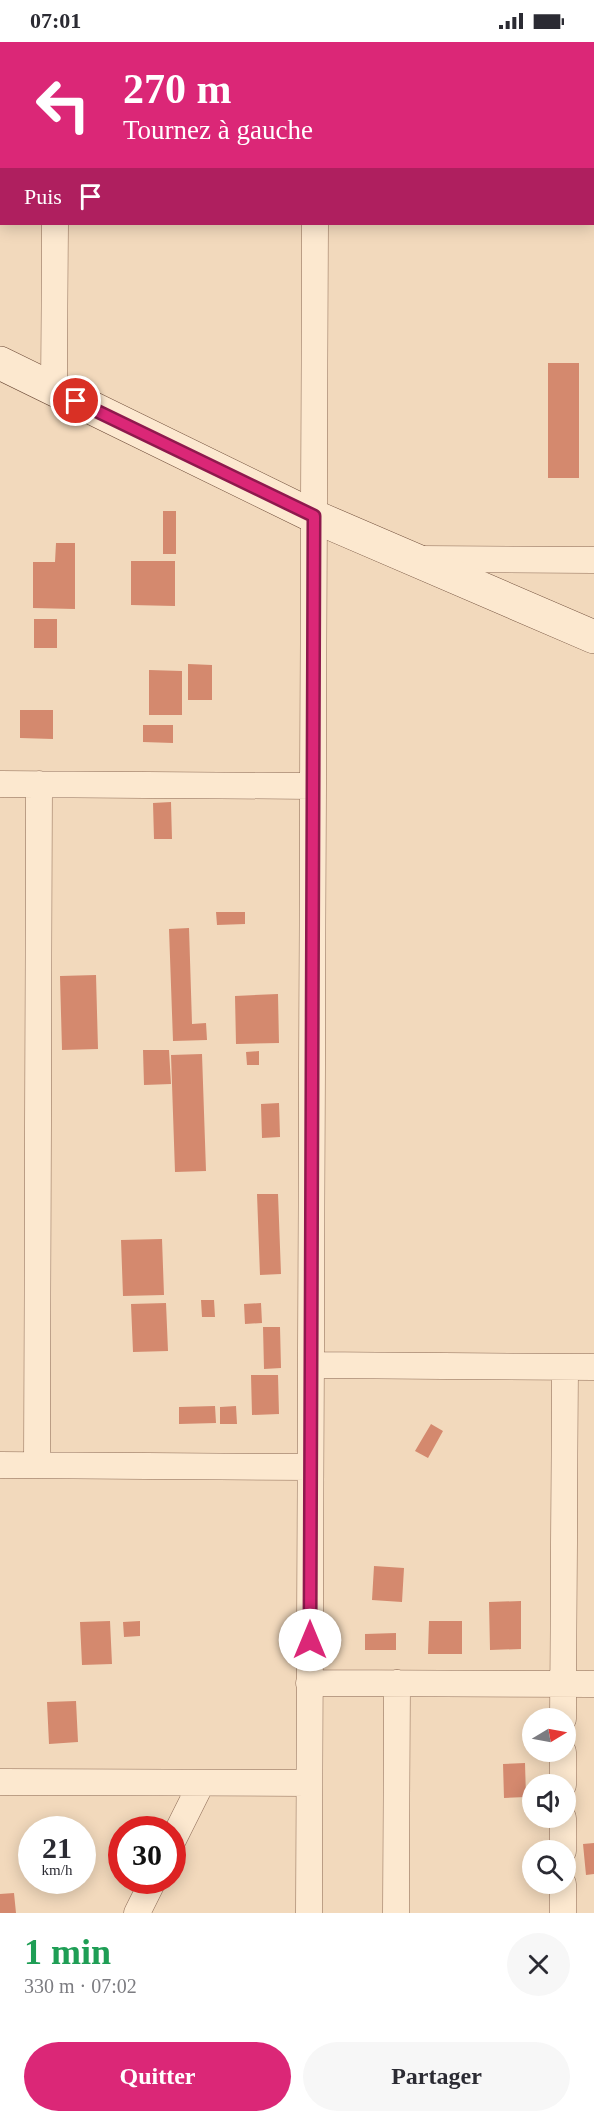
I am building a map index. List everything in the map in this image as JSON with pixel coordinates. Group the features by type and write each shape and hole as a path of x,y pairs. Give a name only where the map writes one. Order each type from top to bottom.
{"street":[{"path":"54,390 55,225"},
{"path":"309,1913 315,225"},
{"path":"0,363 314,516 594,637"},
{"path":"409,558 594,560"},
{"path":"0,784 313,786"},
{"path":"37,1465 39,784"},
{"path":"311,1365 594,1367"},
{"path":"563,1708 565,1367"},
{"path":"0,1465 310,1467"},
{"path":"309,1683 594,1684"},
{"path":"396,1913 397,1683"},
{"path":"0,1782 309,1783"},
{"path":"185,1816 201,1784"},
{"path":"137,1913 146,1894"},
{"path":"562,1913 563,1894"}],"building":[{"path":"548,363 579,363 579,478 548,478"},
{"path":"163,511 176,511 176,554 163,554"},
{"path":"56,543 75,543 75,609 33,608 33,562 55,562"},
{"path":"131,561 175,561 175,606 131,605"},
{"path":"34,619 57,619 57,648 34,648"},
{"path":"188,664 212,665 212,700 188,700"},
{"path":"149,670 182,671 182,715 149,715"},
{"path":"20,710 53,710 53,739 20,738"},
{"path":"143,725 173,725 173,743 143,742"},
{"path":"171,802 172,839 154,839 153,803"},
{"path":"216,912 245,912 245,924 217,925"},
{"path":"189,928 192,1024 206,1023 207,1040 173,1041 169,929"},
{"path":"96,975 98,1049 62,1050 60,976"},
{"path":"278,994 279,1043 236,1044 235,996"},
{"path":"143,1050 169,1050 171,1084 144,1085"},
{"path":"259,1051 259,1065 247,1065 246,1052"},
{"path":"202,1054 206,1171 175,1172 171,1055"},
{"path":"279,1103 280,1137 262,1138 261,1104"},
{"path":"257,1194 278,1194 281,1274 260,1275"},
{"path":"162,1239 164,1295 123,1296 121,1240"},
{"path":"201,1300 214,1300 215,1317 202,1317"},
{"path":"166,1303 168,1351 133,1352 131,1304"},
{"path":"261,1303 262,1323 245,1324 244,1304"},
{"path":"263,1327 280,1327 281,1368 264,1369"},
{"path":"251,1375 278,1375 279,1414 252,1415"},
{"path":"215,1406 216,1423 179,1424 179,1407"},
{"path":"236,1406 237,1424 220,1424 220,1407"},
{"path":"431,1424 443,1431 428,1458 415,1451"},
{"path":"374,1566 404,1568 402,1602 372,1600"},
{"path":"521,1601 521,1649 490,1650 489,1602"},
{"path":"110,1621 112,1664 82,1665 80,1622"},
{"path":"140,1621 140,1636 124,1637 123,1622"},
{"path":"429,1621 462,1621 462,1654 428,1654"},
{"path":"396,1633 396,1650 365,1650 365,1634"},
{"path":"76,1701 78,1742 49,1744 47,1702"},
{"path":"525,1763 525,1774 522,1774 522,1797 504,1798 503,1764"},
{"path":"594,1843 594,1874 586,1875 583,1844"},
{"path":"14,1893 16,1913 0,1913 0,1894"}],"route":[{"path":"76,401 314,516 310,1640"}]}
